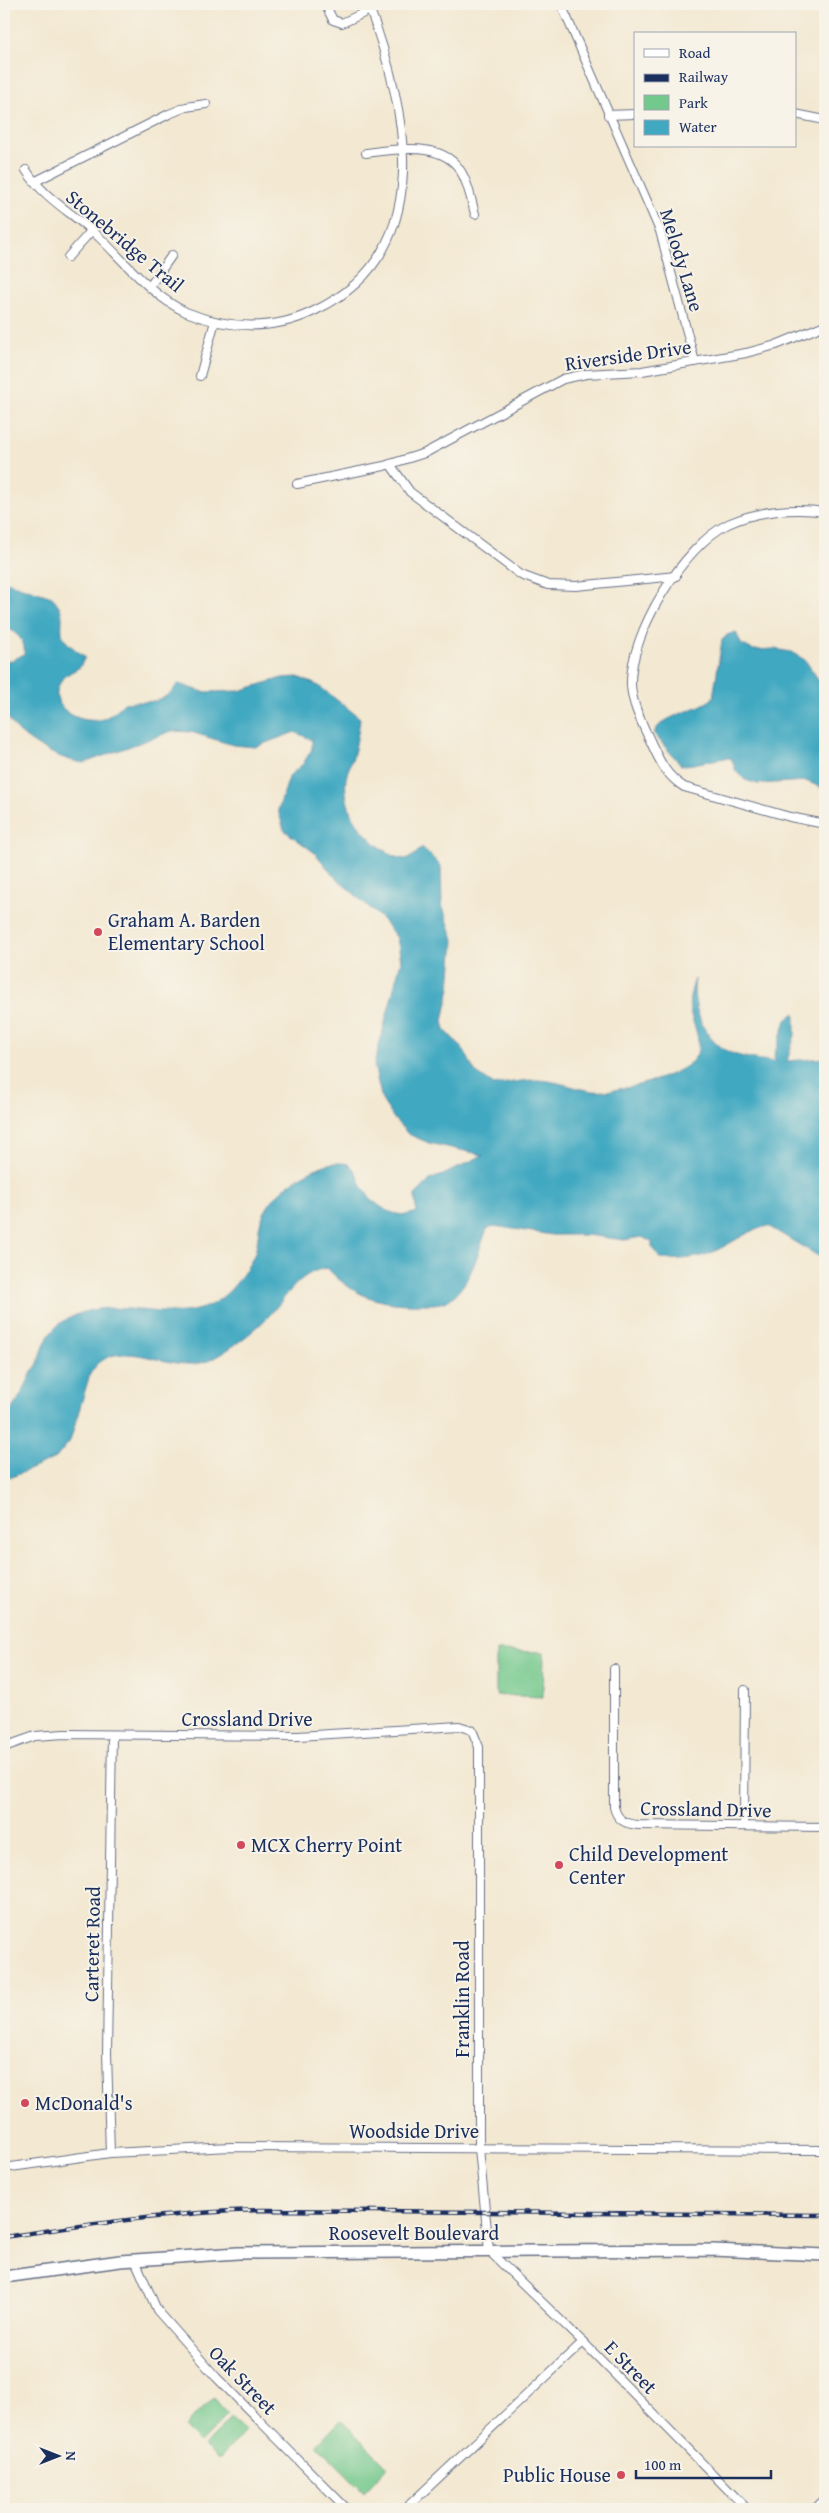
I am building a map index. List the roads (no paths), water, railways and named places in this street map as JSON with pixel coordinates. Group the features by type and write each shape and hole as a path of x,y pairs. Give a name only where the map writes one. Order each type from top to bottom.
{"street":[{"path":"331,4 327,8 332,20 342,22 369,7"},
{"name":"Melody Lane","path":"561,4 660,231 695,362"},
{"name":"Stonebridge Trail","path":"26,170 36,181 39,188 60,208 92,230 150,286 186,312 232,326 263,325 294,319 324,307 352,287 382,252 395,222 402,192 400,116 395,86 369,7"},
{"path":"36,181 169,114 186,107 206,104"},
{"path":"608,115 634,114"},
{"path":"796,114 825,120"},
{"path":"366,153 402,150 435,152 454,162 464,175 476,214"},
{"path":"68,257 92,230"},
{"path":"150,286 172,255"},
{"path":"200,376 215,321"},
{"name":"Riverside Drive","path":"297,484 390,464 437,446 563,379 586,374 642,371 767,348 825,325"},
{"path":"390,464 404,485 417,498 521,575 548,585 576,586 676,576"},
{"path":"825,512 796,510 767,513 727,525 697,546 641,632 634,656 631,683 640,722 664,769 673,780 684,787 790,817 825,824"},
{"name":"Crossland Drive","path":"614,1669 614,1807 619,1819 638,1825 825,1827"},
{"path":"744,1825 746,1690"},
{"name":"Crossland Drive","path":"4,1747 35,1736 64,1734 298,1736 459,1726 472,1730 479,1747"},
{"name":"Carteret Road","path":"110,2152 107,2053 112,1735"},
{"name":"Franklin Road","path":"479,1747 479,2148 489,2251"},
{"name":"Woodside Drive","path":"4,2168 110,2152 240,2147 825,2150"},
{"name":"Roosevelt Boulevard","path":"4,2277 134,2260 238,2253 713,2250 825,2255"},
{"name":"E Street","path":"489,2251 583,2342 748,2509"},
{"name":"Oak Street","path":"134,2260 157,2310 216,2377 347,2509"},
{"path":"405,2509 583,2342"},
{"path":"815,2509 825,2499"}],"water":[{"path":"4,581 52,597 61,610 63,636 70,645 85,657 80,667 67,675 57,690 60,704 71,715 87,720 103,719 124,703 147,702 160,699 172,691 178,684 204,692 239,691 282,678 298,677 319,686 360,718 355,749 346,778 346,790 351,813 372,840 395,857 404,859 411,857 422,847 441,866 442,905 454,940 450,988 443,1021 445,1030 464,1050 475,1072 494,1085 526,1080 543,1080 592,1091 617,1090 650,1082 680,1069 691,1062 697,1054 698,1048 698,1037 690,1005 695,979 696,1006 707,1033 719,1046 739,1056 775,1062 774,1056 786,1020 795,1013 795,1035 787,1061 825,1058 825,1260 768,1226 752,1231 703,1256 661,1259 652,1248 652,1242 642,1237 624,1240 587,1235 552,1235 494,1226 487,1229 473,1267 463,1285 450,1299 443,1302 406,1304 381,1301 347,1286 327,1268 317,1270 300,1280 255,1329 233,1346 210,1360 195,1364 179,1363 130,1354 115,1355 102,1361 90,1374 70,1441 56,1458 12,1477 4,1478 4,1416 20,1396 50,1334 67,1319 95,1309 114,1308 174,1312 193,1311 211,1304 231,1289 249,1264 256,1250 262,1218 273,1199 298,1178 328,1164 342,1163 350,1165 373,1201 387,1210 401,1215 416,1212 415,1195 431,1179 483,1155 429,1143 408,1134 395,1120 382,1100 374,1065 401,961 397,938 382,919 334,876 315,853 284,830 278,810 290,775 303,764 312,749 312,740 295,732 255,747 233,745 191,732 172,731 84,763 49,752 36,745 15,728 4,708 4,661 13,660 24,654 24,649 19,637 4,625"},
{"path":"736,632 741,644 753,650 775,649 791,652 805,660 825,689 825,789 806,781 758,784 745,780 736,771 731,758 681,765 654,734 663,722 698,707 713,698 722,640 727,635"}],"railway":[{"path":"4,2237 165,2216 262,2210 825,2215"}],"place":[{"name":"Graham A. Barden Elementary School","path":"98,932"},
{"name":"MCX Cherry Point","path":"241,1845"},
{"name":"Child Development Center","path":"559,1865"},
{"name":"McDonald's","path":"25,2103"},
{"name":"Public House","path":"621,2475"}]}
